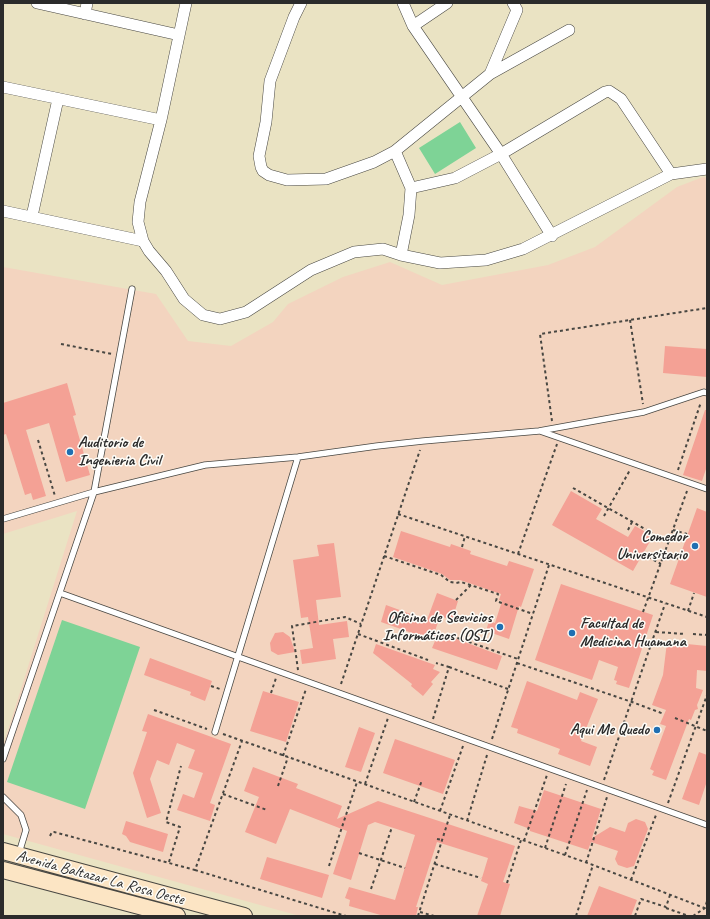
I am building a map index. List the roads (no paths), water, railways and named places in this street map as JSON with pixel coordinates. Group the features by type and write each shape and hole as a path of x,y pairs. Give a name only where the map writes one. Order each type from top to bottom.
{"street":[{"path":"37,3 86,8 179,34"},
{"path":"186,3 161,120 140,202 138,222 143,241 184,298 203,315 220,319 246,312 311,270 354,252 384,249 401,255 440,263 486,260 523,250 671,174 707,169"},
{"path":"301,3 294,17 270,81 266,122 259,156 261,167 264,171 269,175 287,180 326,179 374,162 395,151 490,74 569,30"},
{"path":"403,3 413,26 501,154 552,236"},
{"path":"413,26 446,3"},
{"path":"490,74 517,10 513,3"},
{"path":"3,87 161,120"},
{"path":"411,188 455,178 501,154 609,90 621,99 671,174"},
{"path":"32,216 58,99"},
{"path":"395,151 411,188 409,215 401,255"},
{"path":"3,211 143,241"},
{"name":"Avenida Baltazar La Rosa Oeste","path":"3,851 244,916"},
{"name":"Avenida Baltazar La Rosa Oeste","path":"3,870 177,916"}],"lane":[{"path":"3,759 94,492 132,289"},
{"path":"3,519 94,492 204,465 298,457 422,441 539,431 644,412 705,393"},
{"path":"539,431 707,489"},
{"path":"215,732 298,457"},
{"path":"60,594 707,825"},
{"path":"3,797 21,815 26,830 18,856"}],"place":[{"name":"Auditorio de Ingenieria Civil","path":"70,452"},
{"name":"Comedor Universitario","path":"695,546"},
{"name":"Oficina de Seevicios Informáticos (OSI)","path":"500,627"},
{"name":"Facultad de Medicina Huamana","path":"572,633"},
{"name":"Aqui Me Quedo","path":"657,730"}]}
